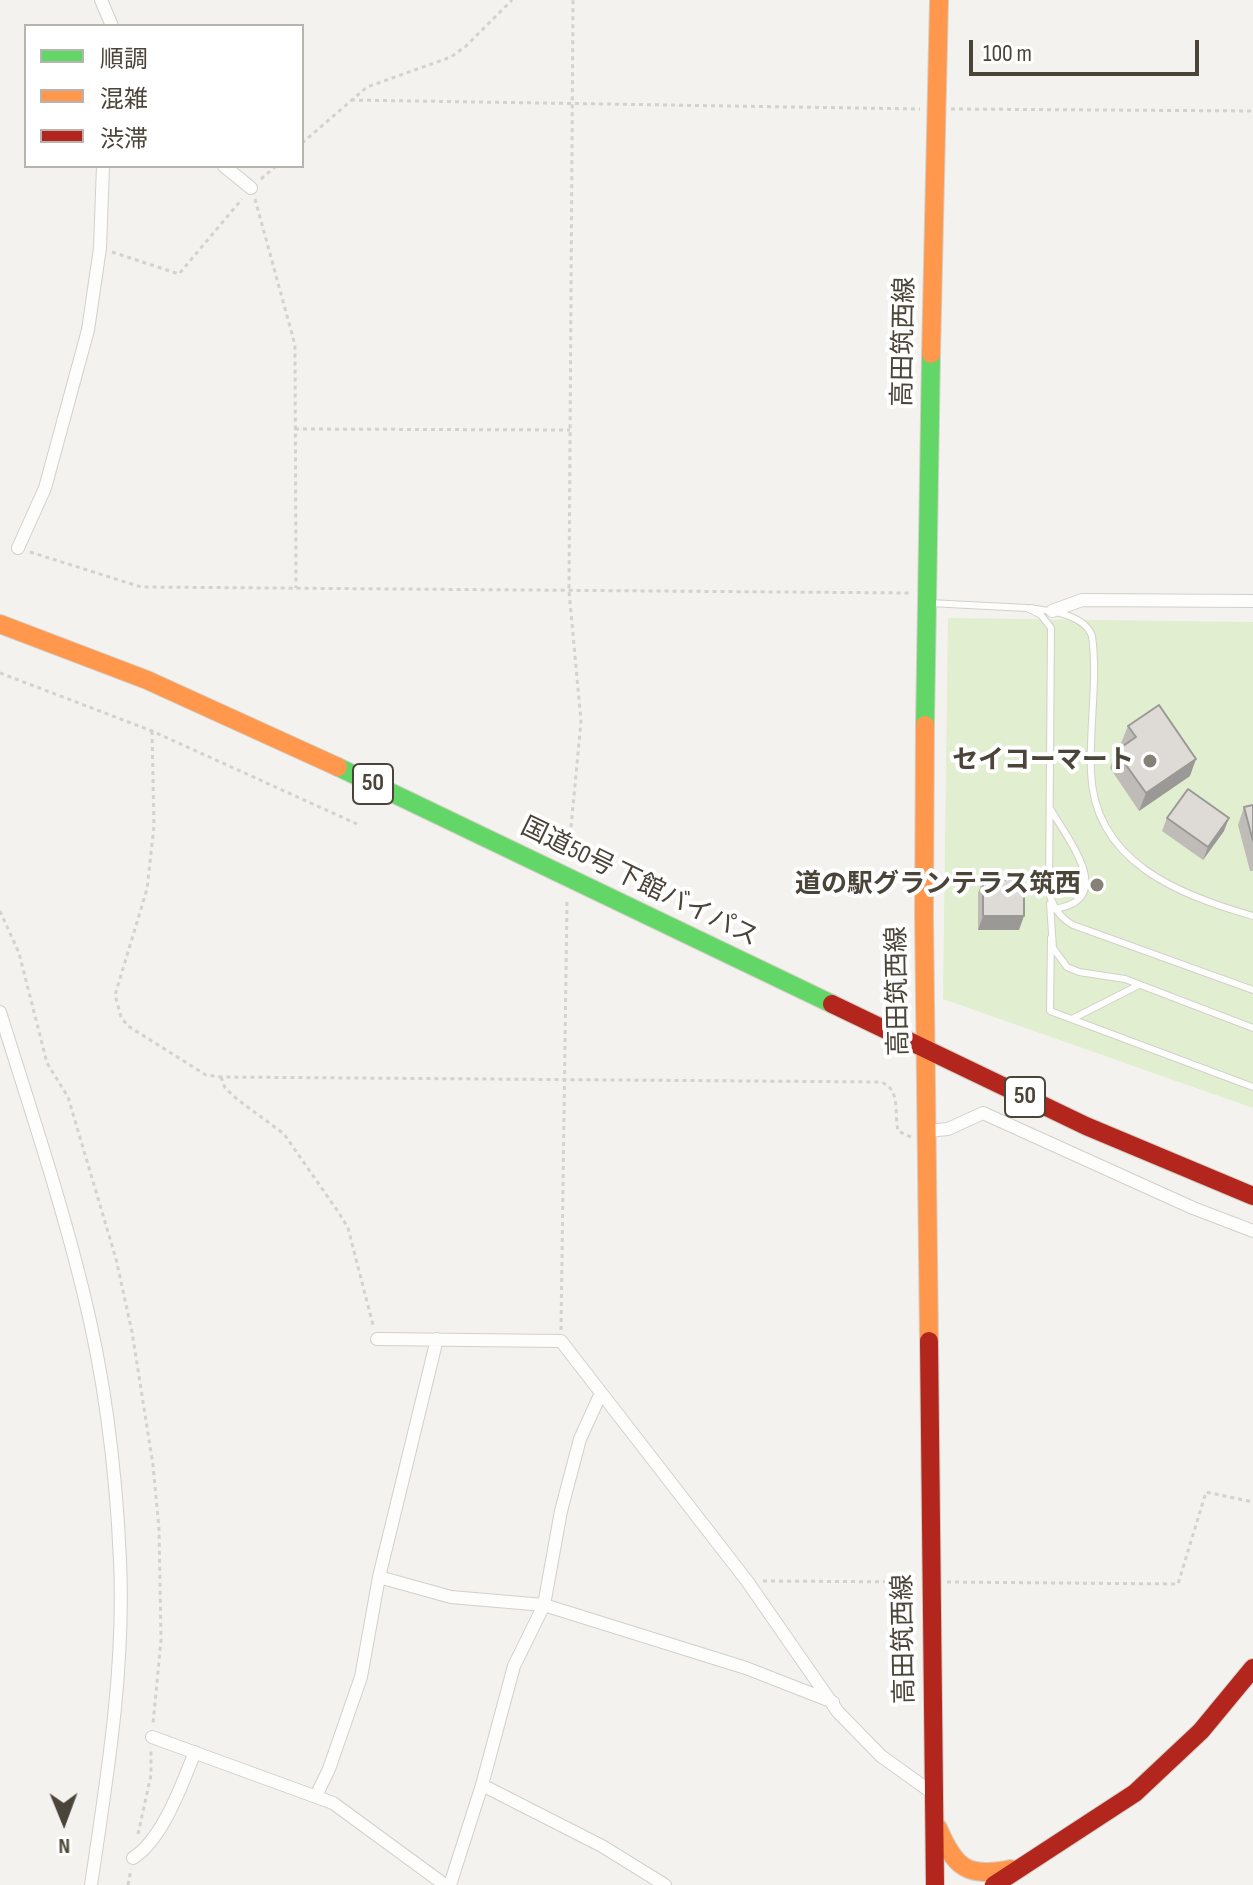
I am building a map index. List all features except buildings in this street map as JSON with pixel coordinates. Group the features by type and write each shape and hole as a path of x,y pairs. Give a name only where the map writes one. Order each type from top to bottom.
{"main road":[{"name":"高田筑西線","path":"935,1885 926,1050 926,598 939,0"},
{"name":"国道50号 下館バイパス","path":"0,624 246,723 1086,1126 1253,1196"},
{"path":"994,1885 1144,1785 1201,1731 1253,1668"},
{"path":"935,1822 952,1860 965,1870 985,1874 1022,1867"}],"street":[{"path":"101,0 111,24"},
{"path":"18,548 45,488 88,330 100,248 103,168"},
{"path":"226,168 251,188"},
{"path":"1052,611 1082,600 1253,601"},
{"path":"0,1012 83,1290 112,1451 121,1562 120,1657 114,1734 91,1885"},
{"path":"927,1135 983,1113 1193,1208 1253,1231"},
{"path":"377,1339 561,1341 747,1581 838,1712 881,1756 934,1794"},
{"path":"316,1796 329,1769 359,1684 379,1577 437,1339"},
{"path":"152,1737 333,1803 448,1885 482,1785 514,1666 544,1605 561,1511 580,1439 601,1393"},
{"path":"379,1577 451,1597 544,1605 746,1668 833,1702"},
{"path":"133,1858 141,1853 162,1825 195,1752"},
{"path":"482,1785 602,1846 665,1885"}],"lane":[{"path":"926,598 1052,611 1082,621 1092,636 1092,784 1099,812 1112,836 1127,856 1163,882 1253,916"},
{"path":"1027,608 1041,615 1051,628 1050,1011 1253,1087"},
{"path":"1051,754 1091,755"},
{"path":"1050,808 1085,871 1087,887 1082,897 1067,907 1054,909"},
{"path":"1049,893 1054,909 1073,925 1253,990"},
{"path":"1051,938 1058,958 1067,967 1079,972 1125,979 1253,1028"},
{"path":"1072,1019 1139,985"}],"path":[{"path":"304,141 367,87 451,57 512,0"},
{"path":"568,860 581,721 569,591 573,0"},
{"path":"351,100 1253,111"},
{"path":"100,248 179,274 251,188 274,168"},
{"path":"251,188 295,345 296,588"},
{"path":"295,429 570,430"},
{"path":"18,548 141,587 926,598"},
{"path":"0,673 152,731 357,824"},
{"path":"152,731 154,826 147,889 116,985 117,1008 128,1026 206,1075 881,1082 889,1084 895,1093 898,1131 909,1136 927,1135"},
{"path":"561,1341 567,901"},
{"path":"221,1077 231,1093 284,1134 348,1228 377,1339"},
{"path":"747,1581 1178,1584 1206,1492 1253,1502"}],"green space":[{"path":"948,618 1253,622 1253,1108 943,999"}],"traffic: fast":[{"path":"925,725 931,354"},
{"path":"338,767 832,1004"}],"traffic: slow":[{"path":"931,354 939,0"},
{"path":"0,624 147,680 338,767"},
{"path":"925,725 929,1341"},
{"path":"938,1828 950,1853 964,1867 983,1872 1011,1869"}],"traffic: jam":[{"path":"832,1004 1086,1126 1253,1196"},
{"path":"929,1341 935,1885"},
{"path":"994,1885 1135,1793 1201,1731 1253,1668"}],"place":[{"name":"セイコーマート","path":"1150,761"},
{"name":"道の駅グランテラス筑西","path":"1097,885"}]}
